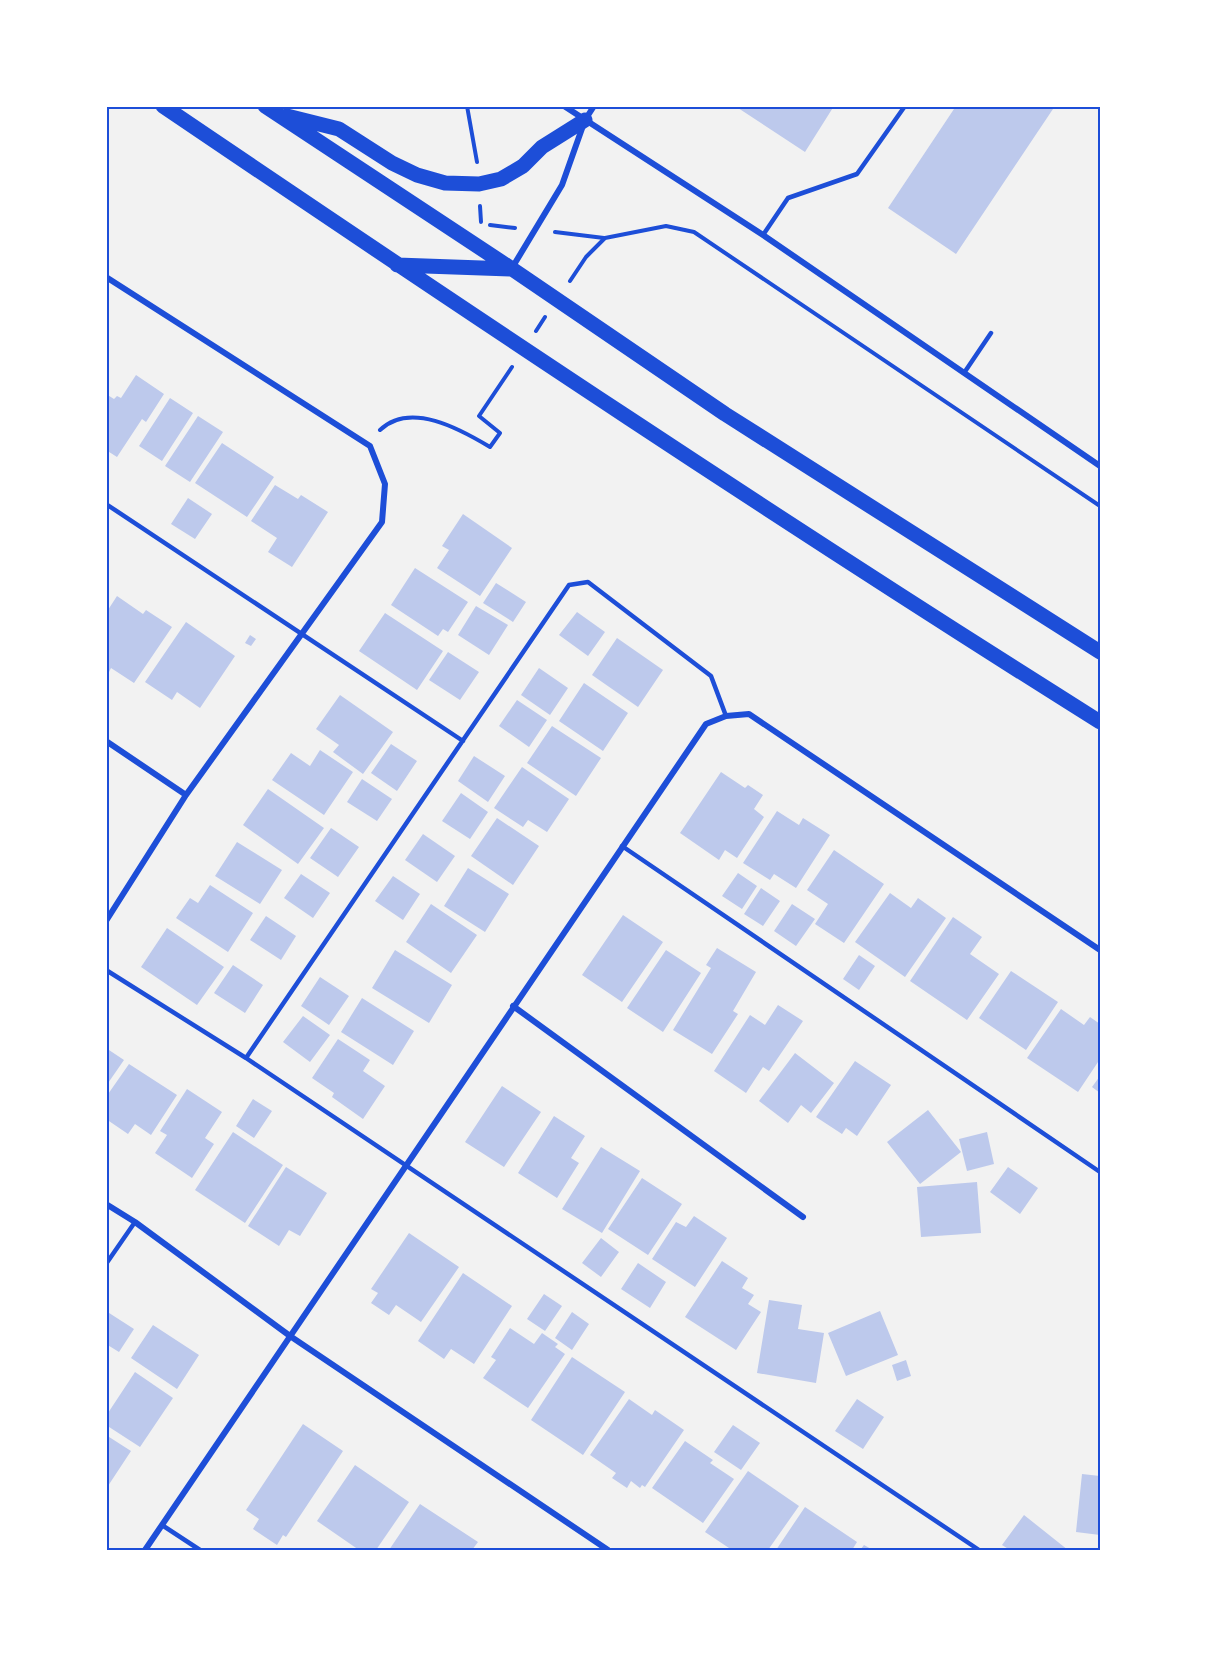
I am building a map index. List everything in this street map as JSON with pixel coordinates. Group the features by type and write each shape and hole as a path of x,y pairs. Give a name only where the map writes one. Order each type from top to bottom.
{"main road":[{"path":"163,106 397,265 898,595 1101,722"},
{"path":"270,110 339,129 392,163 417,175 445,183 479,184 501,179 523,166 542,147 585,120"},
{"path":"270,110 512,269 725,414 1101,652"},
{"path":"397,265 512,269"}],"street":[{"path":"564,106 763,235 1101,466"},
{"path":"512,269 562,185 585,120 594,106"},
{"path":"106,277 370,446 385,484 382,522 186,795 106,921"},
{"path":"146,1551 405,1165 706,724 726,716 749,714 1101,950"},
{"path":"106,741 186,795"},
{"path":"513,1006 803,1217"},
{"path":"106,1204 135,1222 290,1336 608,1551"}],"lane":[{"path":"763,235 788,198 857,174 905,106"},
{"path":"964,373 992,333"},
{"path":"106,504 463,741"},
{"path":"246,1058 569,585 588,582 711,676 726,716"},
{"path":"622,846 1101,1172"},
{"path":"106,970 246,1058 979,1551"},
{"path":"106,1264 135,1222"},
{"path":"162,1525 200,1551"}],"path":[{"path":"370,446 390,420 408,417 455,427 490,447 500,433 479,416 586,257 605,238 666,226 694,232 1101,506"}],"building":[{"path":"735,106 834,106 805,152"},
{"path":"956,106 1055,106 956,254 888,208"},
{"path":"136,375 164,394 146,422 142,419 117,457 106,450 106,394 114,399 117,396 121,398"},
{"path":"170,398 193,413 162,461 139,446"},
{"path":"198,416 223,432 190,482 165,466"},
{"path":"222,443 274,477 247,517 195,483"},
{"path":"275,485 298,499 301,495 328,512 292,567 268,552 277,538 251,521"},
{"path":"188,498 212,514 195,539 171,524"},
{"path":"463,514 512,548 480,596 437,568 449,550 442,546"},
{"path":"415,568 468,602 448,632 443,629 438,636 391,605"},
{"path":"496,583 526,602 513,622 483,603"},
{"path":"117,596 143,614 146,610 172,627 134,683 111,668 109,672 106,671 106,613"},
{"path":"476,606 508,625 489,655 458,635"},
{"path":"577,612 605,632 588,656 559,635"},
{"path":"385,613 443,651 417,690 359,651"},
{"path":"186,622 235,656 200,708 177,692 172,700 145,682"},
{"path":"250,635 256,639 251,646 245,643"},
{"path":"617,638 663,670 638,707 592,675"},
{"path":"448,652 479,672 460,700 429,680"},
{"path":"539,668 568,688 550,715 521,695"},
{"path":"584,683 628,713 603,751 559,721"},
{"path":"340,695 393,732 363,774 333,752 339,745 316,729"},
{"path":"517,700 547,720 529,747 499,726"},
{"path":"552,726 601,758 576,796 527,763"},
{"path":"391,744 417,761 397,791 371,773"},
{"path":"320,750 353,772 324,815 272,780 291,753 310,766"},
{"path":"474,756 505,776 488,802 458,781"},
{"path":"522,767 569,799 547,832 528,820 523,827 494,808"},
{"path":"721,772 745,788 748,785 763,795 754,809 764,817 737,858 725,850 719,860 680,833"},
{"path":"362,779 392,799 377,821 347,802"},
{"path":"268,789 324,828 298,864 243,825"},
{"path":"461,793 488,812 470,839 442,821"},
{"path":"777,811 799,825 803,818 830,835 796,888 774,874 770,880 743,863"},
{"path":"497,818 539,846 513,885 471,856"},
{"path":"331,828 359,847 338,877 310,858"},
{"path":"423,834 455,856 437,882 405,860"},
{"path":"237,842 282,870 260,904 215,876"},
{"path":"834,850 884,884 844,943 815,924 828,904 807,890"},
{"path":"468,868 509,894 485,932 444,906"},
{"path":"738,873 757,886 742,909 722,896"},
{"path":"301,874 330,893 313,918 284,898"},
{"path":"393,876 420,894 403,920 375,901"},
{"path":"210,885 253,913 228,952 176,918 190,898 198,903"},
{"path":"761,888 780,901 763,926 744,914"},
{"path":"890,893 911,908 918,898 946,918 905,977 855,942"},
{"path":"431,904 477,935 451,973 406,942"},
{"path":"792,904 815,919 796,946 774,931"},
{"path":"623,915 663,942 622,1002 582,975"},
{"path":"266,916 296,936 281,960 250,940"},
{"path":"953,917 982,937 970,954 999,974 967,1020 910,981"},
{"path":"167,928 224,967 197,1005 141,967"},
{"path":"717,948 756,972 733,1011 738,1014 712,1054 673,1030 711,968 706,965"},
{"path":"395,950 452,985 429,1023 372,988"},
{"path":"666,950 701,973 663,1032 627,1008"},
{"path":"859,955 875,966 859,990 843,979"},
{"path":"233,965 263,985 245,1013 214,993"},
{"path":"1011,971 1058,1002 1026,1050 979,1018"},
{"path":"320,977 349,996 329,1025 301,1006"},
{"path":"362,998 414,1031 393,1065 341,1032"},
{"path":"778,1005 803,1021 769,1071 763,1067 746,1093 714,1071 750,1015 765,1025"},
{"path":"1061,1009 1084,1025 1090,1017 1100,1024 1100,1059 1078,1092 1027,1058"},
{"path":"303,1016 330,1035 310,1062 283,1042"},
{"path":"338,1039 370,1060 363,1071 385,1086 363,1119 332,1097 334,1093 312,1078"},
{"path":"106,1048 124,1060 106,1086"},
{"path":"795,1053 834,1083 811,1113 801,1105 788,1123 759,1101"},
{"path":"855,1061 891,1085 857,1136 846,1128 842,1134 816,1117"},
{"path":"129,1064 177,1095 151,1135 135,1124 128,1134 106,1119 106,1097"},
{"path":"1100,1076 1100,1093 1092,1087"},
{"path":"502,1086 541,1112 504,1167 465,1142"},
{"path":"187,1089 222,1112 205,1138 214,1144 192,1178 155,1153 167,1135 160,1131"},
{"path":"253,1099 272,1111 254,1138 236,1126"},
{"path":"928,1110 961,1152 920,1184 887,1142"},
{"path":"554,1116 585,1136 571,1158 579,1163 557,1198 518,1173"},
{"path":"233,1132 283,1165 245,1223 195,1190"},
{"path":"987,1132 994,1164 967,1171 959,1139"},
{"path":"601,1147 640,1171 602,1233 562,1209"},
{"path":"286,1167 327,1193 300,1236 289,1230 279,1246 248,1226"},
{"path":"1008,1167 1038,1188 1020,1214 990,1192"},
{"path":"642,1178 682,1204 648,1255 608,1229"},
{"path":"977,1182 981,1233 921,1237 917,1187"},
{"path":"694,1216 727,1238 695,1287 652,1259 676,1222 686,1227"},
{"path":"409,1233 459,1267 421,1322 396,1305 389,1315 371,1303 378,1293 371,1289"},
{"path":"601,1238 619,1252 601,1277 582,1263"},
{"path":"722,1261 748,1278 742,1288 754,1295 748,1304 761,1312 736,1350 685,1317"},
{"path":"638,1263 666,1282 650,1308 621,1289"},
{"path":"463,1273 512,1306 474,1364 451,1349 444,1359 418,1341"},
{"path":"544,1294 562,1306 545,1331 527,1319"},
{"path":"769,1300 802,1305 798,1329 824,1333 816,1383 757,1373"},
{"path":"106,1311 134,1329 119,1352 106,1344"},
{"path":"880,1311 898,1355 846,1376 828,1333"},
{"path":"572,1312 589,1324 572,1350 555,1338"},
{"path":"153,1325 199,1355 177,1389 131,1358"},
{"path":"510,1328 534,1344 542,1333 558,1344 555,1347 565,1354 528,1408 483,1378 496,1360 491,1357"},
{"path":"572,1357 625,1392 583,1455 531,1420"},
{"path":"906,1360 911,1376 897,1381 892,1365"},
{"path":"135,1372 173,1398 140,1447 106,1425 106,1416"},
{"path":"629,1399 652,1415 655,1410 684,1430 645,1487 642,1485 640,1488 631,1481 627,1488 612,1478 616,1473 590,1455"},
{"path":"857,1399 884,1417 863,1449 835,1431"},
{"path":"303,1424 343,1451 286,1537 283,1535 277,1545 253,1529 259,1519 246,1510"},
{"path":"733,1425 760,1443 741,1470 714,1452"},
{"path":"106,1435 131,1451 106,1489"},
{"path":"685,1441 713,1460 710,1463 734,1479 703,1523 652,1488"},
{"path":"355,1465 409,1502 376,1550 359,1550 317,1521"},
{"path":"748,1471 799,1506 768,1550 732,1550 705,1532"},
{"path":"1082,1474 1100,1476 1100,1535 1076,1532"},
{"path":"420,1504 478,1542 472,1550 389,1550"},
{"path":"805,1507 857,1542 852,1550 776,1550"},
{"path":"1024,1515 1068,1550 1010,1550 1002,1545"},
{"path":"864,1545 873,1550 860,1550"}]}
